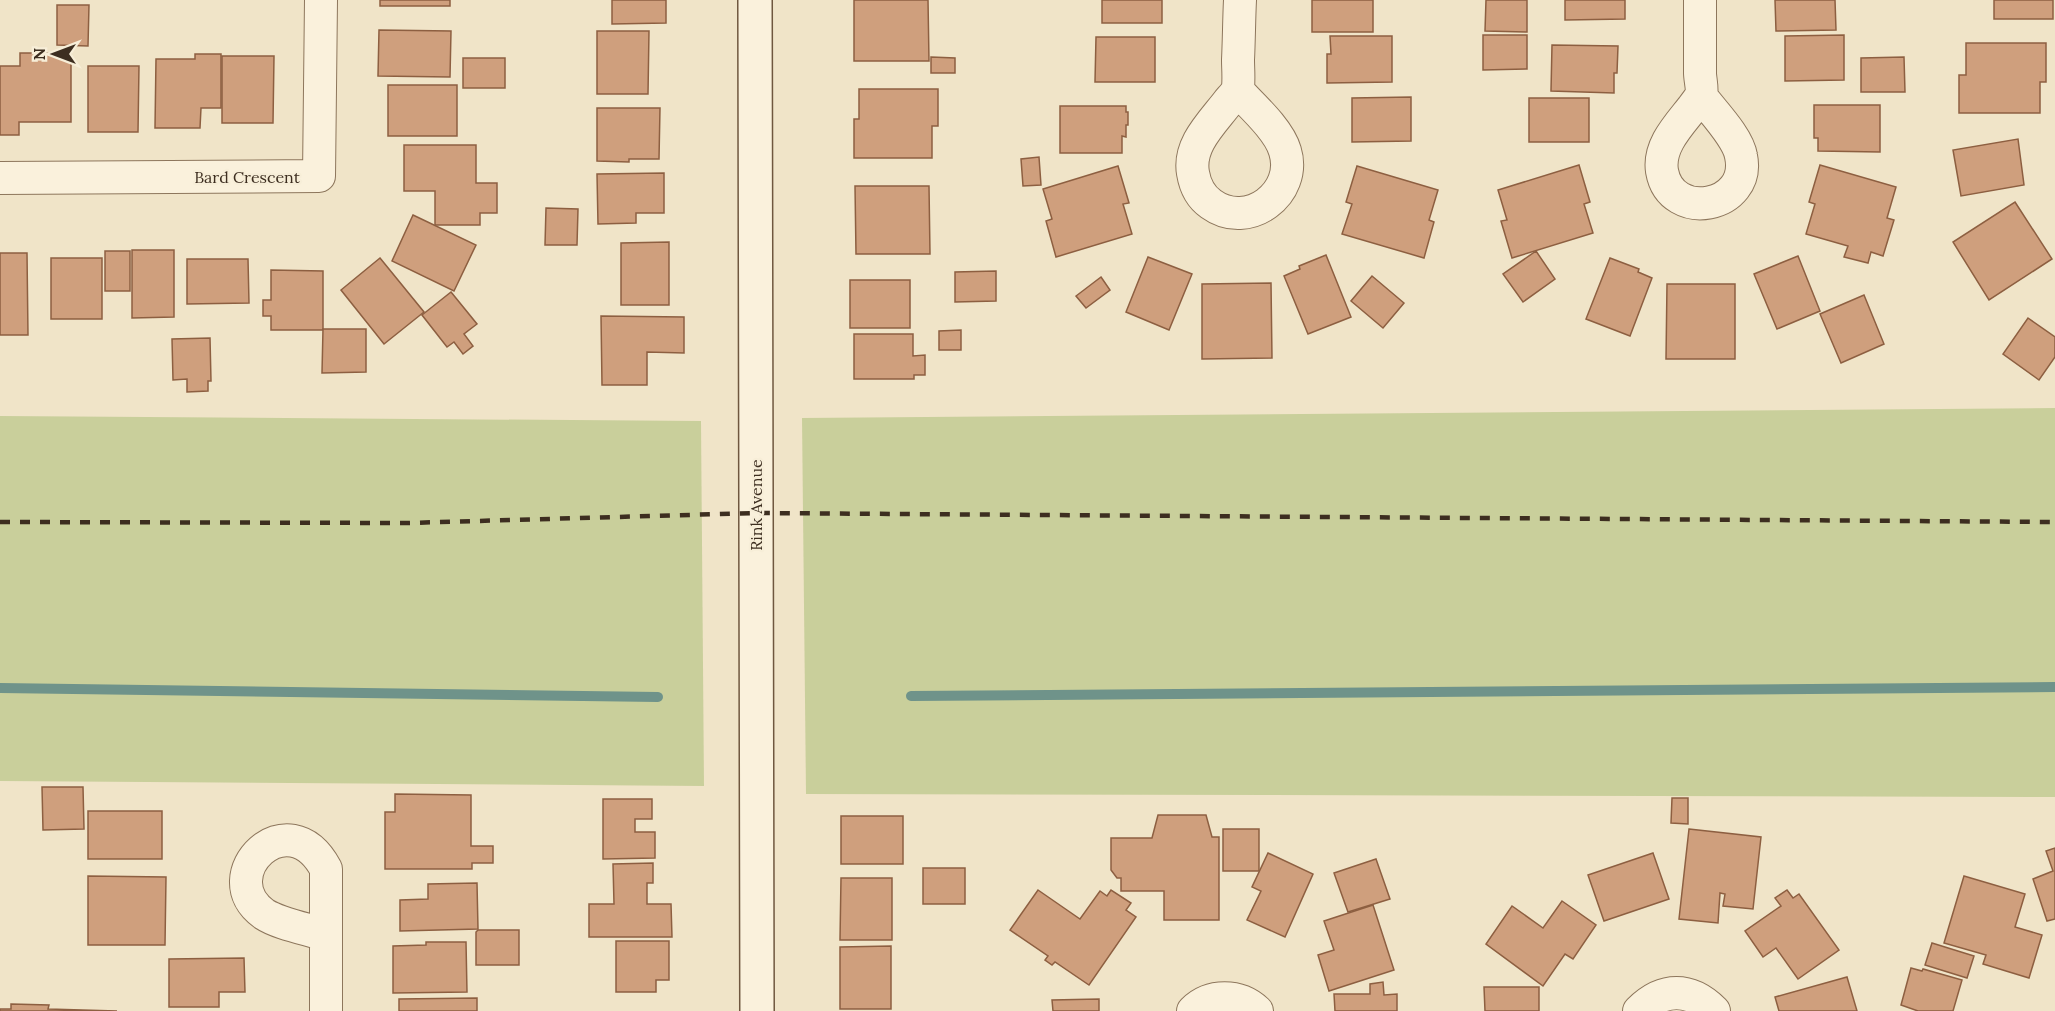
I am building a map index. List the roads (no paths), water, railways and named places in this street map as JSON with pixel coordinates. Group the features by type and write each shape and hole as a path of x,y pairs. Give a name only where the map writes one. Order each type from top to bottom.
{"street":[{"name":"Bard Crescent","path":"0,178 319,176 321,0"},
{"name":"Rink Avenue","path":"755,0 757,1011"},
{"path":"1238,90 1240,0"},
{"path":"1700,0 1701,96"},
{"path":"326,935 326,1011"},
{"path":"1639,1011 1655,998 1676,992 1691,995 1705,1002 1713,1011"},
{"path":"1193,1011 1210,1000 1224,998 1240,1000 1257,1011"}],"waterway":[{"path":"911,696 2055,687"},
{"path":"0,688 658,697"}],"railway":[{"path":"0,522 407,523 756,513 2055,522"}]}
